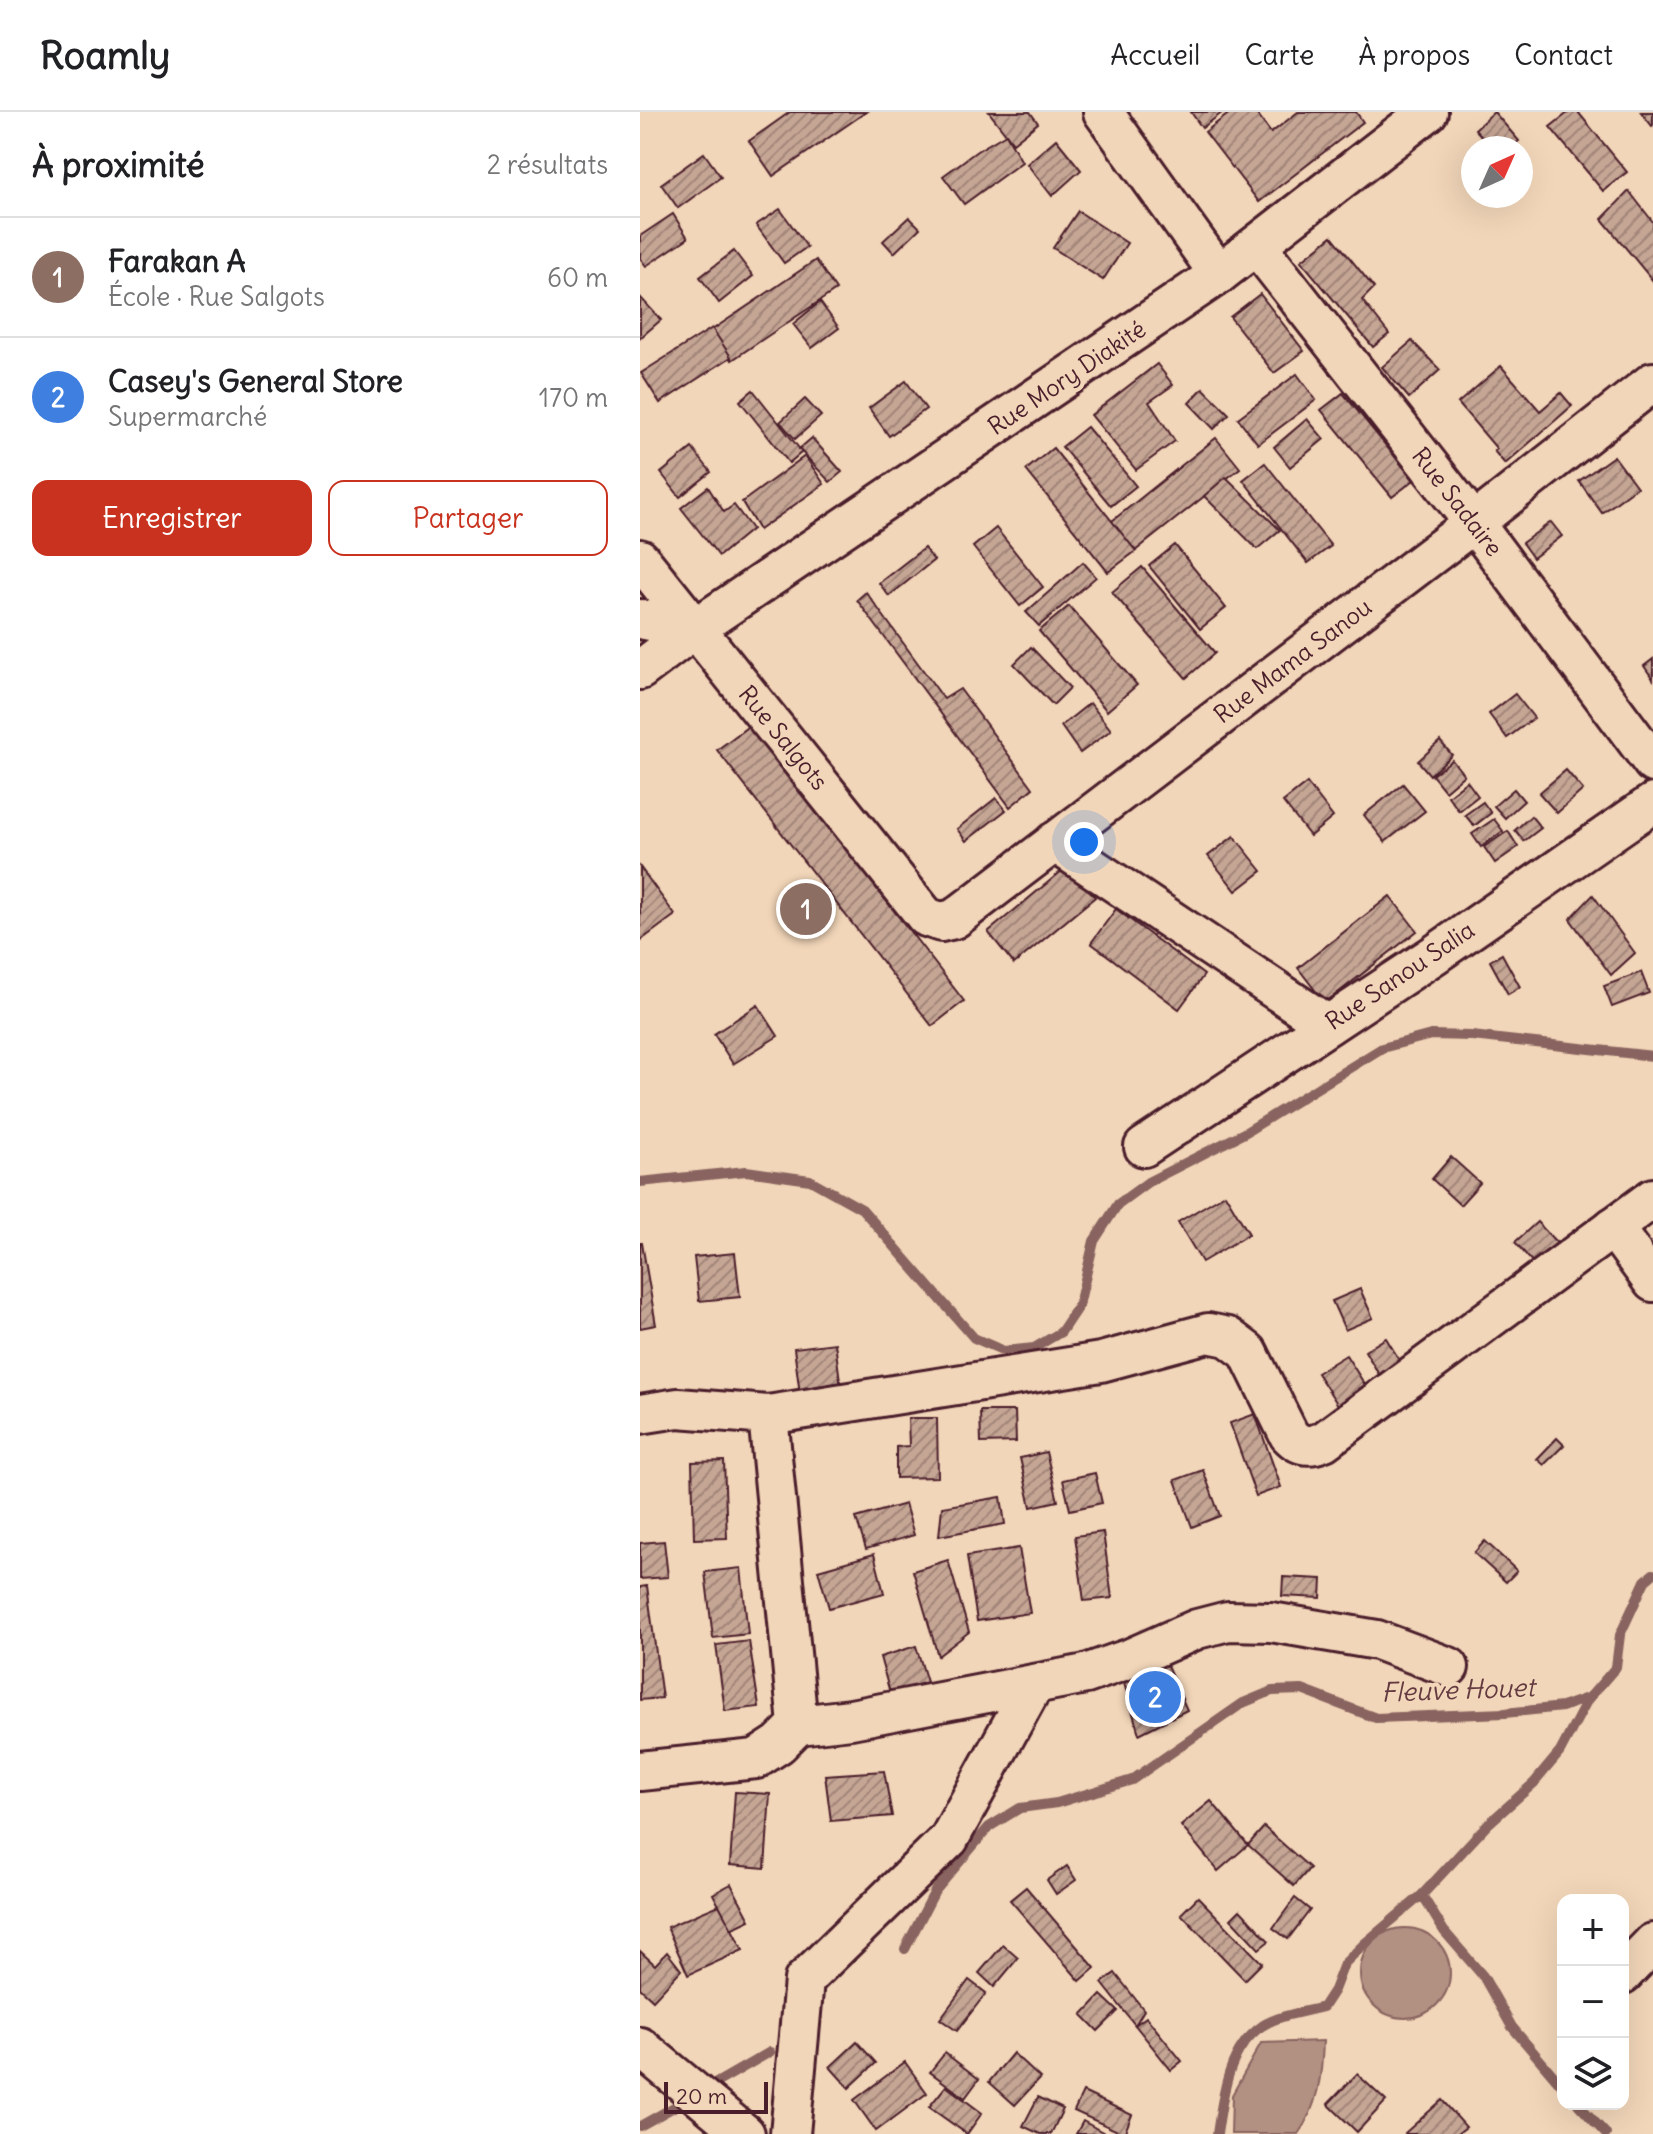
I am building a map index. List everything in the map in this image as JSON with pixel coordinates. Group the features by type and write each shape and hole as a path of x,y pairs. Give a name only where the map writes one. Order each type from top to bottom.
{"street":[{"path":"1103,112 1219,274"},
{"name":"Rue Mory Diakité","path":"640,670 694,629 1219,274 1428,112"},
{"name":"Rue Sadaire","path":"1257,246 1474,523 1653,763"},
{"name":"Rue Mama Sanou","path":"926,917 941,922 954,919 1474,523 1653,382"},
{"name":"Rue Salgots","path":"640,559 926,917"},
{"path":"640,619 694,629"},
{"name":"Rue Sanou Salia","path":"1144,1147 1434,955 1653,803"},
{"path":"1054,842 1328,1025"},
{"path":"640,1414 678,1408 768,1415 1101,1362 1208,1333 1228,1337 1248,1352 1289,1435 1296,1443 1314,1445 1324,1441 1653,1198"},
{"path":"1613,1227 1653,1282"},
{"path":"768,1415 798,1725"},
{"path":"640,1771 756,1759 779,1744 798,1725 851,1719 1086,1674 1197,1629 1228,1621 1271,1622 1377,1640 1449,1667"},
{"path":"790,2134 804,1980 949,1839 1034,1684"},
{"path":"1629,1968 1653,1943"},
{"path":"640,2047 745,2134"}],"shaded area":[{"path":"1405,1928 1422,1932 1437,1941 1446,1956 1450,1973 1446,1990 1437,2005 1422,2014 1405,2018 1388,2014 1373,2005 1364,1990 1360,1973 1364,1956 1373,1941 1388,1932"},
{"path":"1323,2041 1318,2090 1298,2134 1231,2134 1232,2095 1261,2043"}],"building":[{"path":"790,112 866,112 773,176 749,141"},
{"path":"989,112 1030,112 1038,123 1013,143"},
{"path":"1191,112 1223,112 1202,128"},
{"path":"1231,112 1255,112 1271,133 1298,112 1356,112 1363,122 1259,202 1205,132"},
{"path":"1494,112 1515,136 1481,136 1475,129"},
{"path":"1569,112 1578,112 1627,172 1603,191 1550,127"},
{"path":"1641,112 1653,112 1652,126"},
{"path":"1006,134 1022,162 964,204 943,176"},
{"path":"1056,139 1081,170 1052,196 1027,164"},
{"path":"704,153 721,177 678,208 661,184"},
{"path":"1629,191 1653,222 1653,281 1602,219"},
{"path":"780,209 807,247 784,263 756,225"},
{"path":"1078,211 1127,243 1103,280 1053,248"},
{"path":"673,214 688,238 646,266 640,258 640,236"},
{"path":"909,217 920,228 894,253 883,241"},
{"path":"1332,236 1374,288 1362,300 1389,334 1373,347 1301,261"},
{"path":"734,251 753,276 719,303 700,277"},
{"path":"816,260 836,290 732,360 712,330"},
{"path":"1260,294 1304,351 1274,373 1230,317"},
{"path":"640,297 661,320 640,338"},
{"path":"820,302 839,328 812,348 793,324"},
{"path":"712,328 731,357 660,403 641,373"},
{"path":"1412,341 1440,370 1409,398 1382,367"},
{"path":"1157,364 1173,385 1149,402 1175,441 1136,470 1091,415"},
{"path":"1501,366 1540,411 1561,393 1572,406 1505,464 1494,451 1497,449 1458,403"},
{"path":"1297,374 1316,400 1258,444 1238,418"},
{"path":"906,381 926,409 889,436 869,408"},
{"path":"1203,388 1229,414 1214,429 1189,403"},
{"path":"753,390 802,452 789,463 740,401"},
{"path":"1343,393 1414,480 1392,497 1321,410"},
{"path":"805,399 821,416 795,439 780,422"},
{"path":"1307,419 1324,439 1290,467 1274,447"},
{"path":"1087,427 1136,486 1111,506 1062,447"},
{"path":"812,438 842,472 830,482 799,449"},
{"path":"1216,438 1240,468 1130,555 1107,525"},
{"path":"692,448 711,472 680,497 661,473"},
{"path":"1053,448 1136,551 1108,572 1026,470"},
{"path":"805,456 824,484 759,530 742,502"},
{"path":"1614,456 1637,487 1602,513 1579,481"},
{"path":"1265,463 1331,546 1308,563 1243,480"},
{"path":"1226,477 1280,530 1257,549 1204,496"},
{"path":"708,487 724,512 734,505 752,529 719,556 681,508"},
{"path":"1551,522 1562,536 1533,558 1522,543"},
{"path":"996,528 1043,587 1020,606 973,547"},
{"path":"1175,545 1226,608 1200,629 1149,566"},
{"path":"924,548 934,560 889,596 879,583"},
{"path":"1083,562 1096,577 1039,626 1026,612"},
{"path":"1142,567 1215,653 1186,678 1112,592"},
{"path":"866,592 944,699 960,689 1033,788 1010,807 857,600"},
{"path":"1069,606 1137,685 1107,711 1039,631"},
{"path":"1031,647 1070,688 1053,705 1014,664"},
{"path":"1653,659 1653,679 1644,666"},
{"path":"1515,694 1534,718 1507,738 1489,714"},
{"path":"1090,703 1111,730 1080,753 1061,726"},
{"path":"750,725 964,1001 932,1026 717,750"},
{"path":"1440,741 1452,755 1430,775 1418,761"},
{"path":"1452,760 1464,775 1445,791 1432,775"},
{"path":"1566,770 1583,790 1557,813 1539,793"},
{"path":"1467,781 1478,796 1459,811 1448,796"},
{"path":"1307,783 1333,817 1310,836 1283,802"},
{"path":"1403,784 1425,811 1385,842 1364,815"},
{"path":"1514,789 1524,801 1505,818 1494,806"},
{"path":"996,798 1006,810 966,841 957,829"},
{"path":"1483,802 1491,813 1474,826 1465,815"},
{"path":"1531,816 1541,828 1524,841 1515,830"},
{"path":"1494,819 1503,831 1481,847 1472,834"},
{"path":"1508,831 1518,847 1495,863 1484,847"},
{"path":"1234,836 1262,871 1236,891 1208,856"},
{"path":"1069,865 1095,897 1014,964 988,932"},
{"path":"640,867 675,915 640,941"},
{"path":"1593,895 1635,953 1611,975 1570,919"},
{"path":"1390,896 1417,931 1325,1003 1298,968"},
{"path":"1116,909 1204,975 1179,1009 1091,943"},
{"path":"1502,954 1520,987 1508,994 1490,961"},
{"path":"1641,972 1649,993 1612,1007 1604,986"},
{"path":"758,1005 778,1036 733,1064 714,1034"},
{"path":"1451,1157 1480,1183 1460,1205 1432,1179"},
{"path":"1225,1194 1249,1234 1202,1262 1178,1222"},
{"path":"1537,1222 1557,1243 1534,1264 1515,1242"},
{"path":"640,1243 656,1325 640,1328"},
{"path":"735,1253 740,1297 699,1301 694,1257"},
{"path":"1360,1289 1373,1318 1345,1330 1332,1301"},
{"path":"1386,1338 1403,1366 1382,1379 1365,1351"},
{"path":"835,1343 842,1396 801,1402 794,1348"},
{"path":"1346,1355 1367,1388 1338,1405 1317,1373"},
{"path":"980,1411 1015,1411 1016,1442 981,1443"},
{"path":"1255,1414 1281,1487 1256,1496 1230,1423"},
{"path":"908,1418 937,1418 938,1477 896,1478 896,1447 909,1446"},
{"path":"1557,1438 1564,1445 1544,1465 1537,1459"},
{"path":"1046,1452 1058,1501 1031,1507 1020,1458"},
{"path":"724,1461 727,1538 694,1539 692,1462"},
{"path":"1203,1470 1220,1516 1192,1527 1175,1480"},
{"path":"1095,1473 1102,1503 1070,1510 1063,1480"},
{"path":"1001,1497 1005,1524 939,1536 942,1507"},
{"path":"905,1504 914,1535 866,1549 856,1518"},
{"path":"1103,1532 1112,1598 1084,1601 1075,1536"},
{"path":"664,1541 668,1577 640,1579 640,1543"},
{"path":"1485,1541 1517,1571 1506,1582 1474,1553"},
{"path":"1019,1548 1030,1613 977,1621 967,1556"},
{"path":"874,1554 884,1593 829,1608 818,1570"},
{"path":"948,1560 969,1632 938,1656 913,1571"},
{"path":"741,1568 748,1634 713,1638 705,1572"},
{"path":"1283,1577 1322,1579 1321,1598 1282,1596"},
{"path":"647,1586 662,1698 640,1700 640,1587"},
{"path":"749,1641 759,1707 725,1711 716,1645"},
{"path":"916,1646 927,1682 890,1693 880,1657"},
{"path":"1166,1663 1187,1710 1139,1734 1124,1683"},
{"path":"884,1771 892,1816 831,1821 825,1775"},
{"path":"735,1792 770,1794 765,1868 730,1865"},
{"path":"1211,1801 1248,1845 1218,1871 1181,1826"},
{"path":"1264,1827 1310,1868 1294,1886 1248,1845"},
{"path":"1067,1866 1076,1880 1056,1894 1047,1880"},
{"path":"731,1884 750,1920 731,1929 713,1894"},
{"path":"1026,1887 1095,1968 1080,1981 1010,1900"},
{"path":"1198,1897 1262,1963 1245,1980 1181,1914"},
{"path":"1295,1898 1310,1910 1288,1939 1273,1928"},
{"path":"719,1905 743,1950 688,1975 667,1927"},
{"path":"1240,1910 1269,1941 1259,1949 1231,1919"},
{"path":"1003,1945 1018,1958 994,1987 979,1973"},
{"path":"640,1951 655,1965 667,1952 681,1970 653,2000 640,1988"},
{"path":"1115,1973 1144,2010 1135,2025 1102,1983"},
{"path":"969,1980 986,1993 957,2031 940,2019"},
{"path":"1101,1995 1118,2011 1098,2031 1082,2015"},
{"path":"1146,2017 1182,2061 1171,2070 1135,2025"},
{"path":"857,2042 876,2063 849,2088 830,2067"},
{"path":"945,2053 979,2079 965,2098 930,2072"},
{"path":"1013,2053 1040,2078 1015,2105 989,2082"},
{"path":"905,2062 927,2093 876,2131 854,2100"},
{"path":"1357,2074 1386,2101 1357,2132 1328,2104"},
{"path":"946,2086 982,2113 967,2134 929,2107"},
{"path":"1083,2092 1132,2115 1124,2134 1074,2111"},
{"path":"1038,2097 1063,2109 1051,2134 1040,2134 1023,2126"},
{"path":"1442,2100 1466,2127 1457,2134 1405,2133"},
{"path":"1083,2121 1106,2134 1076,2134"}],"waterway":[{"path":"640,1182 746,1171 810,1180 862,1209 974,1338 1004,1351 1034,1348 1061,1332 1079,1305 1094,1241 1118,1204 1148,1182 1246,1132 1382,1048 1431,1035 1472,1036 1653,1056"},
{"name":"Fleuve Houet","path":"905,1949 935,1891 989,1827 1020,1808 1057,1803 1132,1780 1243,1703 1272,1691 1302,1690 1376,1718 1505,1713 1562,1707 1590,1697 1616,1667 1620,1635 1645,1581 1653,1574"},
{"path":"1217,2134 1229,2075 1250,2036 1276,2019 1323,2007 1334,1990 1344,1964 1422,1895 1487,1825 1534,1783 1560,1752 1589,1697"},
{"path":"1422,1895 1444,1931 1483,1976 1512,2027 1557,2080"},
{"name":"Fleuve Houet","path":"704,2090 770,2052"},
{"name":"Fleuve Houet","path":"640,2126 690,2098"},
{"path":"1584,2110 1606,2134"}],"place":[{"name":"Farakan A","path":"806,909"},
{"name":"Casey's General Store","path":"1155,1697"}]}
